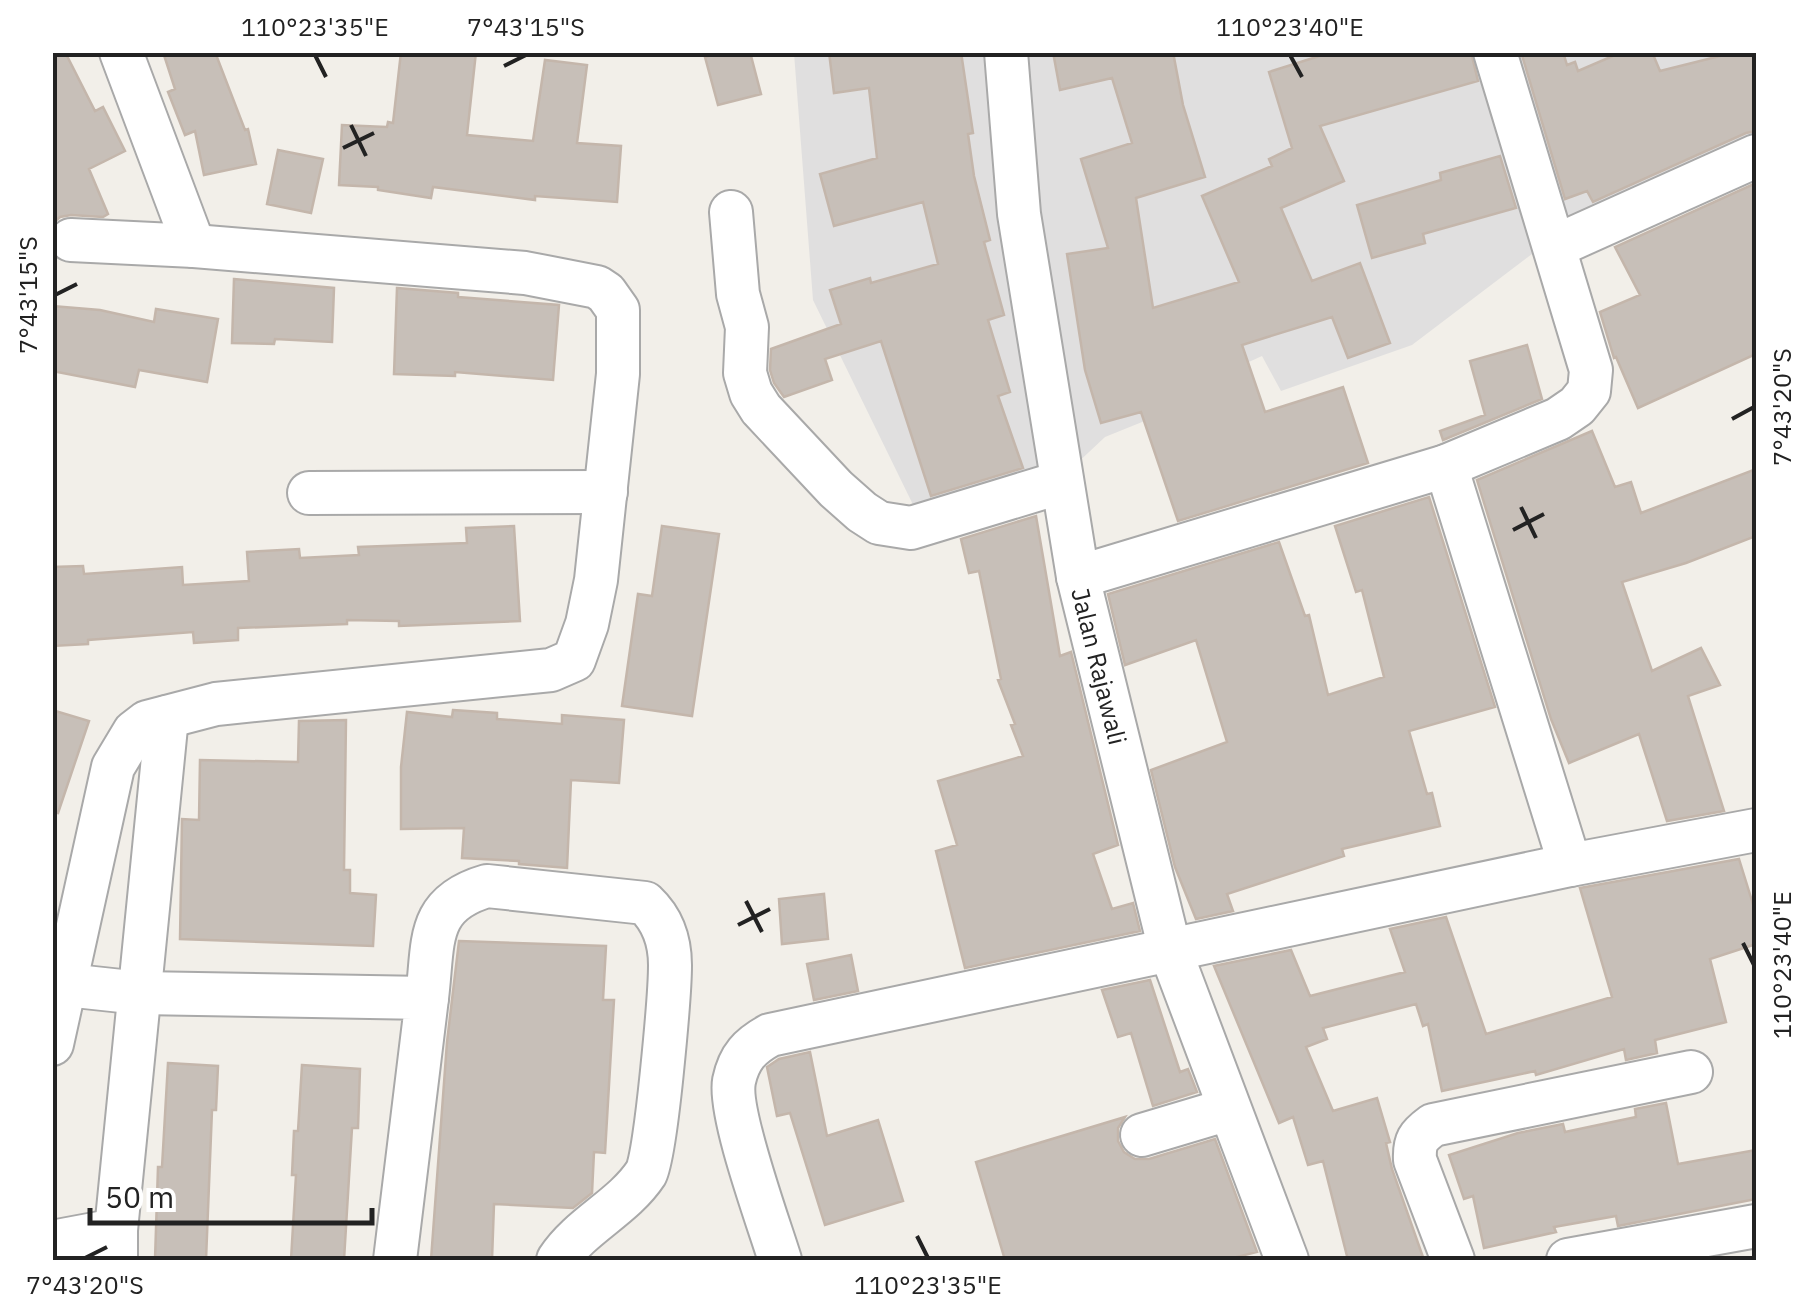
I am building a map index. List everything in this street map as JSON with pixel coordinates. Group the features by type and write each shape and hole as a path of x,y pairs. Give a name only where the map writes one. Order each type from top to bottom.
{"street":[{"path":"122,52 194,246"},
{"name":"Jalan Rajawali","path":"1006,52 1019,214 1078,577 1170,950 1287,1260"},
{"path":"1078,577 1446,466 1558,419 1589,392 1591,370 1495,52"},
{"path":"1556,246 1756,156"},
{"path":"731,212 738,294 747,328 745,373 751,393 761,409 862,512 879,524 911,528 1062,482"},
{"path":"52,1044 114,767 134,732 146,722 216,704 540,672 574,660 596,580 618,374 618,310 597,287 525,273 71,240"},
{"path":"1446,466 1570,865"},
{"path":"309,493 606,492"},
{"path":"52,1242 116,1246 167,716"},
{"path":"780,1260 736,1114 733,1084 748,1047 770,1034 1570,865 1756,830"},
{"path":"395,1260 436,929 447,905 463,893 488,886 644,903 659,916 670,964 652,1160 627,1196 578,1235 558,1260"},
{"path":"66,985 140,993 427,998"},
{"path":"1452,1260 1415,1160 1418,1136 1433,1125 1691,1072"},
{"path":"1142,1135 1229,1109"},
{"path":"1568,1260 1756,1226"}],"shaded area":[{"path":"794,53 1756,53 1756,139 1569,226 1412,345 1281,391 1262,356 1196,386 1199,399 1105,437 1072,468 921,521 813,300"}],"building":[{"path":"52,52 65,52 95,111 103,107 125,151 89,169 108,214 103,217 71,215 52,224"},
{"path":"163,52 215,52 245,130 248,129 256,164 204,175 195,131 185,135 168,92 175,89"},
{"path":"401,52 476,52 467,135 533,141 545,60 587,65 577,143 621,146 617,202 535,196 535,200 433,187 431,198 378,187 339,185 342,125 387,127 388,122 393,123"},
{"path":"750,52 761,94 718,105 705,57"},
{"path":"829,52 961,52 973,133 968,134 974,176 990,240 984,242 1004,315 988,320 1010,392 998,396 1023,468 931,496 881,341 825,359 832,380 784,397 774,383 771,349 841,324 830,290 938,264 923,202 834,226 820,174 877,158 869,88 834,93"},
{"path":"1053,52 1173,52 1183,105 1205,177 1136,198 1153,308 1239,282 1202,196 1272,166 1269,159 1292,148 1269,72 1332,52 1471,52 1478,81 1320,126 1344,181 1281,208 1312,281 1360,263 1390,343 1348,358 1332,317 1242,345 1265,412 1343,387 1368,463 1178,521 1141,412 1101,423 1085,370 1067,254 1108,248 1081,159 1132,143 1112,78 1060,90"},
{"path":"1521,52 1563,52 1567,65 1575,62 1578,71 1622,52 1652,52 1660,71 1736,52 1752,52 1756,70 1756,131 1593,202 1587,191 1565,199"},
{"path":"278,150 323,159 311,213 267,204"},
{"path":"1500,156 1516,208 1423,234 1425,243 1372,258 1357,205 1441,180 1440,173"},
{"path":"1756,183 1756,354 1638,408 1614,358 1600,312 1640,295 1615,247"},
{"path":"234,279 334,288 332,342 275,339 274,344 232,343"},
{"path":"397,288 559,305 553,380 455,372 455,376 394,374"},
{"path":"52,306 100,310 154,322 156,309 218,319 207,382 139,370 135,387 52,371"},
{"path":"1527,345 1542,399 1443,440 1440,431 1485,415 1470,361"},
{"path":"1592,431 1615,487 1631,482 1641,513 1756,469 1756,536 1622,582 1652,671 1701,648 1720,685 1688,696 1724,811 1667,821 1639,734 1569,763 1551,719 1477,480"},
{"path":"1429,497 1495,707 1409,731 1440,826 1342,849 1344,856 1227,894 1233,911 1196,919 1175,867 1151,770 1227,742 1196,640 1125,665 1108,594 1279,542 1305,616 1309,615 1328,695 1384,677 1362,590 1356,592 1335,526"},
{"path":"1036,516 1060,656 1071,652 1118,845 1093,854 1112,909 1133,903 1140,931 965,968 936,851 957,845 938,781 1023,756 998,680 1001,679 979,571 969,573 961,539"},
{"path":"514,526 520,621 399,626 399,621 347,620 347,624 238,628 238,640 194,643 193,632 52,646 52,567 83,566 84,574 182,567 183,585 249,581 247,552 299,549 300,558 359,555 358,547 467,543 466,528"},
{"path":"662,526 719,534 692,716 622,706 638,594 652,596"},
{"path":"52,710 89,721 58,813 52,812"},
{"path":"453,710 497,713 497,719 562,724 562,715 624,720 619,783 571,780 567,868 462,858 464,828 401,829 401,767 407,712 452,717"},
{"path":"346,720 344,870 350,870 350,893 376,895 373,946 180,939 182,819 199,820 200,760 298,762 299,721"},
{"path":"1739,859 1756,914 1756,944 1710,959 1726,1022 1655,1040 1657,1053 1626,1060 1624,1049 1536,1075 1535,1071 1442,1091 1428,1024 1423,1026 1416,1004 1323,1028 1327,1039 1306,1047 1333,1111 1377,1098 1390,1142 1386,1143 1392,1169 1424,1260 1348,1260 1323,1161 1308,1165 1293,1117 1279,1123 1214,966 1291,950 1310,996 1405,972 1390,929 1446,917 1486,1034 1612,997 1580,888"},
{"path":"824,894 828,939 782,944 779,899"},
{"path":"459,941 606,946 603,1000 614,1000 605,1153 594,1152 592,1193 573,1208 494,1204 492,1260 431,1260 447,1042"},
{"path":"851,955 858,991 814,1000 807,964"},
{"path":"1150,980 1180,1072 1188,1069 1197,1092 1153,1106 1131,1033 1118,1037 1102,990"},
{"path":"810,1052 827,1136 878,1120 903,1201 825,1225 790,1113 777,1116 767,1067 779,1059"},
{"path":"168,1063 218,1066 216,1110 212,1110 206,1260 155,1260 158,1167 162,1167"},
{"path":"302,1065 360,1069 358,1128 352,1128 344,1260 291,1260 296,1175 292,1175 294,1131 298,1131"},
{"path":"1666,1103 1678,1164 1756,1150 1756,1199 1618,1226 1616,1216 1554,1227 1556,1232 1484,1248 1473,1196 1464,1199 1449,1155 1518,1133 1563,1124 1565,1132 1636,1117 1635,1109"},
{"path":"1125,1117 1118,1128 1118,1141 1124,1152 1135,1159 1149,1159 1215,1139 1257,1252 1225,1260 1005,1260 976,1162"}]}
